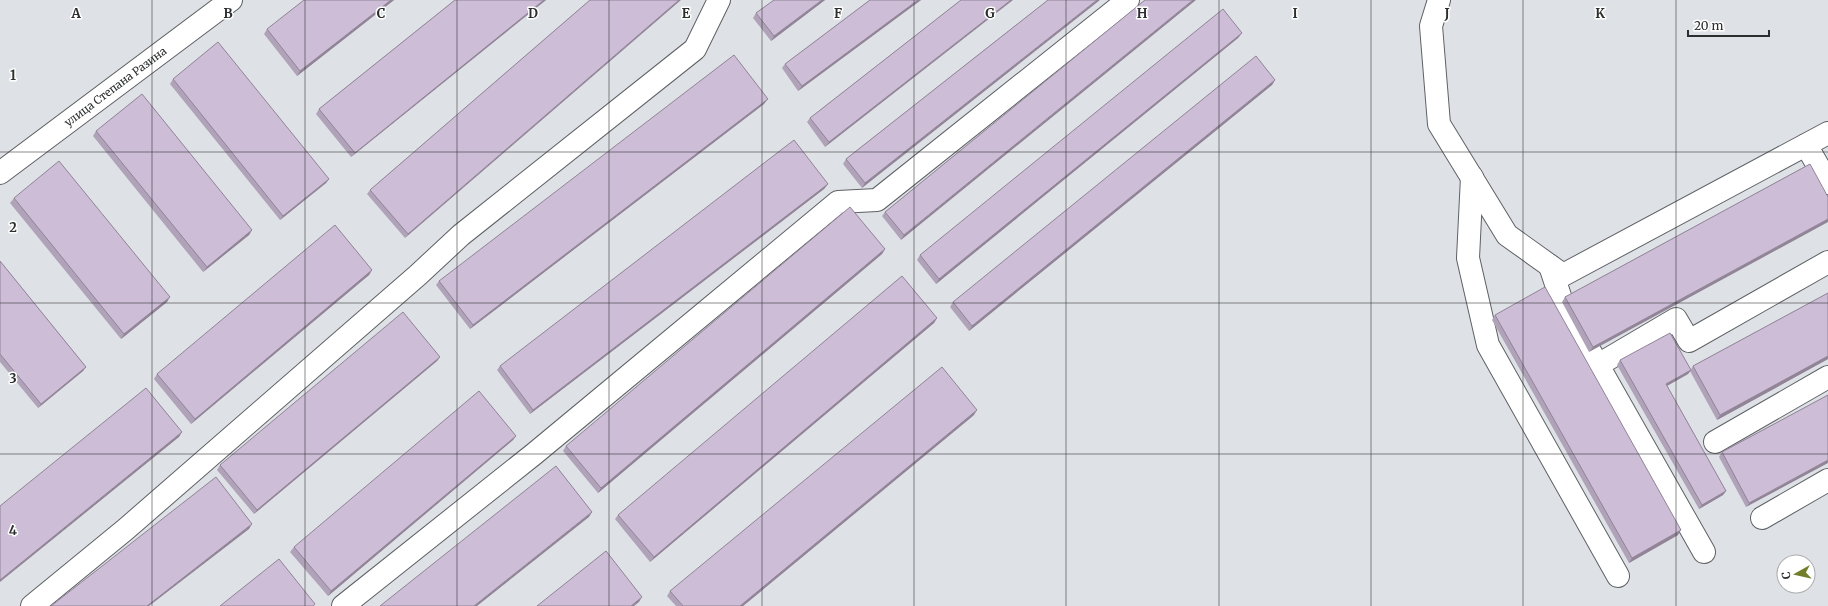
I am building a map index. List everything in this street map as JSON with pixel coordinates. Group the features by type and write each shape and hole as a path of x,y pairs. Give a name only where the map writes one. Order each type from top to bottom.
{"street":[{"name":"улица Степана Разина","path":"0,173 231,0"},
{"path":"32,606 126,529 418,275 461,235 695,49 718,0"},
{"path":"343,606 534,454 838,202 877,200 1128,0"},
{"path":"1439,0 1431,26 1439,124 1507,235 1563,275 1828,133"},
{"path":"1806,145 1828,183"},
{"path":"1472,177 1468,258 1488,345 1618,576"},
{"path":"1598,365 1676,319 1689,341 1828,262"},
{"path":"1550,266 1562,302 1704,552"},
{"path":"1715,442 1828,376"},
{"path":"1762,518 1828,480"}],"building":[{"path":"304,0 391,0 300,71 267,29"},
{"path":"455,0 544,0 355,153 319,109"},
{"path":"590,0 679,0 408,234 370,190"},
{"path":"774,0 822,0 774,36 756,13"},
{"path":"870,0 918,0 802,86 785,64"},
{"path":"961,0 1011,0 829,142 810,118"},
{"path":"1048,0 1097,0 865,183 846,159"},
{"path":"1145,0 1193,0 904,235 885,212"},
{"path":"1223,9 1242,33 939,279 920,255"},
{"path":"218,42 329,179 283,216 173,79"},
{"path":"734,55 768,99 473,325 439,281"},
{"path":"1256,56 1275,80 972,326 953,302"},
{"path":"142,94 252,230 207,267 96,131"},
{"path":"794,140 828,184 533,410 500,366"},
{"path":"59,161 170,297 124,334 14,198"},
{"path":"1810,164 1828,197 1828,219 1593,347 1565,297"},
{"path":"850,207 885,249 601,488 566,446"},
{"path":"335,225 372,270 195,419 157,374"},
{"path":"0,261 86,367 41,404 0,354"},
{"path":"902,276 937,318 654,557 618,515"},
{"path":"1545,287 1681,530 1632,558 1495,315"},
{"path":"1828,293 1828,356 1720,415 1693,366"},
{"path":"403,312 440,357 257,510 220,465"},
{"path":"1670,333 1691,370 1666,384 1726,491 1702,505 1620,360"},
{"path":"942,367 977,410 740,606 683,606 670,591"},
{"path":"146,388 182,432 0,580 0,506"},
{"path":"479,391 516,436 331,591 294,547"},
{"path":"1828,395 1828,460 1749,503 1722,452"},
{"path":"556,466 592,512 474,606 380,606"},
{"path":"216,477 252,524 147,606 51,606"},
{"path":"606,551 642,597 631,606 537,606"},
{"path":"279,559 315,604 313,606 220,606"}]}
